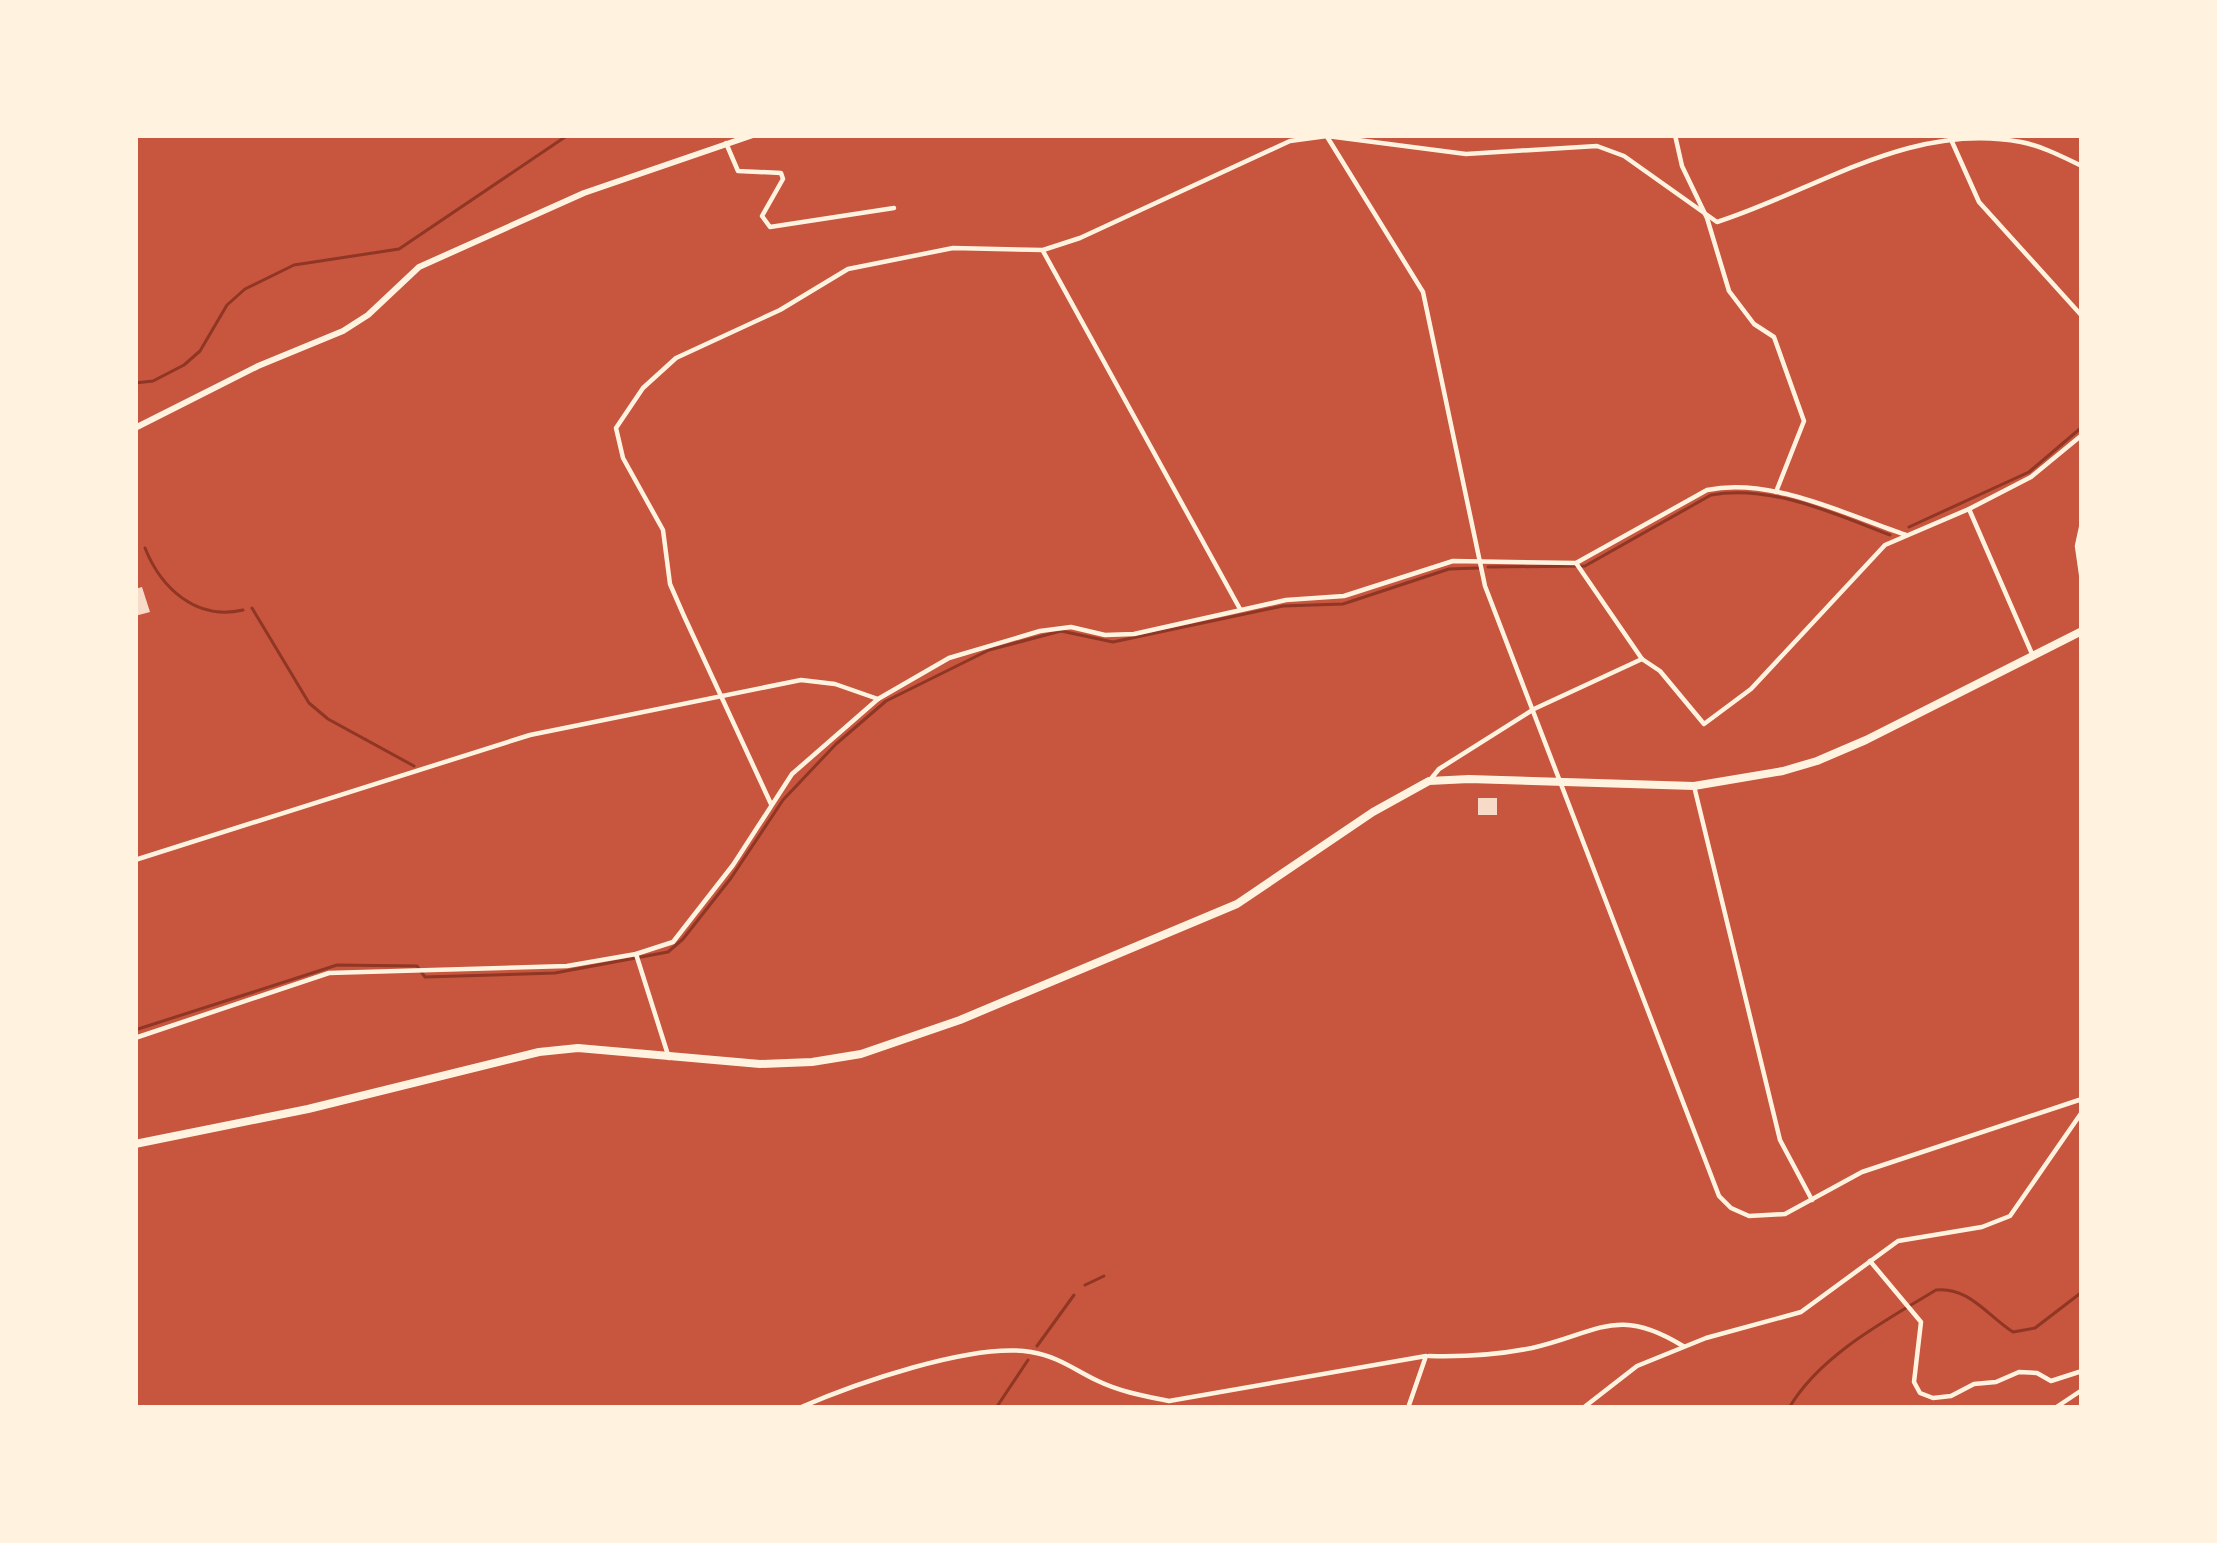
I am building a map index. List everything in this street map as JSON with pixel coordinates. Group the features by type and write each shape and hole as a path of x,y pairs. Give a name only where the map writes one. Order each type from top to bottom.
{"main road":[{"path":"135,1144 308,1109 539,1052 578,1048 760,1064 861,1054 960,1020 1237,904 1372,812 1429,781 1694,786 1817,761 2082,631"}],"street":[{"path":"135,428 258,366 343,331 368,315 419,267 584,193 753,135"},
{"path":"1675,135 1729,291 1754,324 1774,337 1804,421 1776,492"},
{"path":"1327,136 1424,292 1485,586 1719,1196 1731,1208 1767,1218 1813,1202 1862,1172 2082,1099"},
{"path":"771,804 670,584 663,530 616,443 616,428 643,388 676,358 780,310 848,269 953,248 1042,250 1080,238 1291,141 1327,136 1466,154 1598,146 1624,156 1718,222 1882,154 1951,138 2026,142 2082,166"},
{"path":"1951,138 1979,202 2082,316"},
{"path":"726,143 738,171 782,173 762,216 770,227 894,208"},
{"path":"1042,250 1240,609"},
{"path":"1578,566 1642,658 1660,670 1704,724 1751,689 1885,545 1970,509 2031,476 2082,435"},
{"path":"135,1038 329,973 567,966 636,955 673,942 733,865 792,774 878,699 949,658 1020,636 1070,627 1105,635 1134,634 1286,600 1344,596 1453,561 1578,566 1707,490 1742,485 1906,535"},
{"path":"1970,509 2033,656"},
{"path":"2082,523 2077,546 2082,581"},
{"path":"1429,781 1439,769 1534,709 1642,658"},
{"path":"135,860 530,734 816,679 878,699"},
{"path":"1694,786 1780,1140 1813,1202"},
{"path":"636,955 669,1058"},
{"path":"1583,1408 1637,1366 1683,1346 1801,1312 1898,1241 1982,1227 2010,1216 2082,1112"},
{"path":"1870,1261 1921,1322 1913,1382 1920,1393 1933,1398 1951,1396 1974,1384 1996,1382 2019,1372 2037,1373 2051,1381 2082,1371"},
{"path":"799,1408 995,1349 1064,1360 1128,1394 1169,1401 1426,1355 1508,1353 1613,1323 1658,1330 1683,1346"},
{"path":"1408,1408 1426,1355"},
{"path":"2055,1408 2082,1390"}],"building":[{"path":"142,587 150,612 135,616 135,589"},
{"path":"1478,798 1497,798 1497,815 1478,815"}],"waterway":[{"path":"135,383 153,381 184,365 200,351 227,305 245,289 294,265 399,249 568,135"},
{"path":"1909,527 2029,472 2082,427"},
{"path":"1488,567 1585,566 1711,495 1734,493 1780,497 1890,535"},
{"path":"145,548 160,576 182,598 210,611 243,610"},
{"path":"135,1030 337,965 417,966 425,977 555,973 668,952 731,878 783,800 836,744 886,701 989,650 1061,631 1113,642 1283,606 1343,604 1449,569 1478,568"},
{"path":"252,608 309,703 328,719 414,766"},
{"path":"1085,1285 1104,1276"},
{"path":"1789,1408 1836,1356 1936,1290 1968,1297 2013,1332 2035,1328 2082,1292"},
{"path":"1037,1346 1074,1295"},
{"path":"996,1408 1028,1360"}]}
